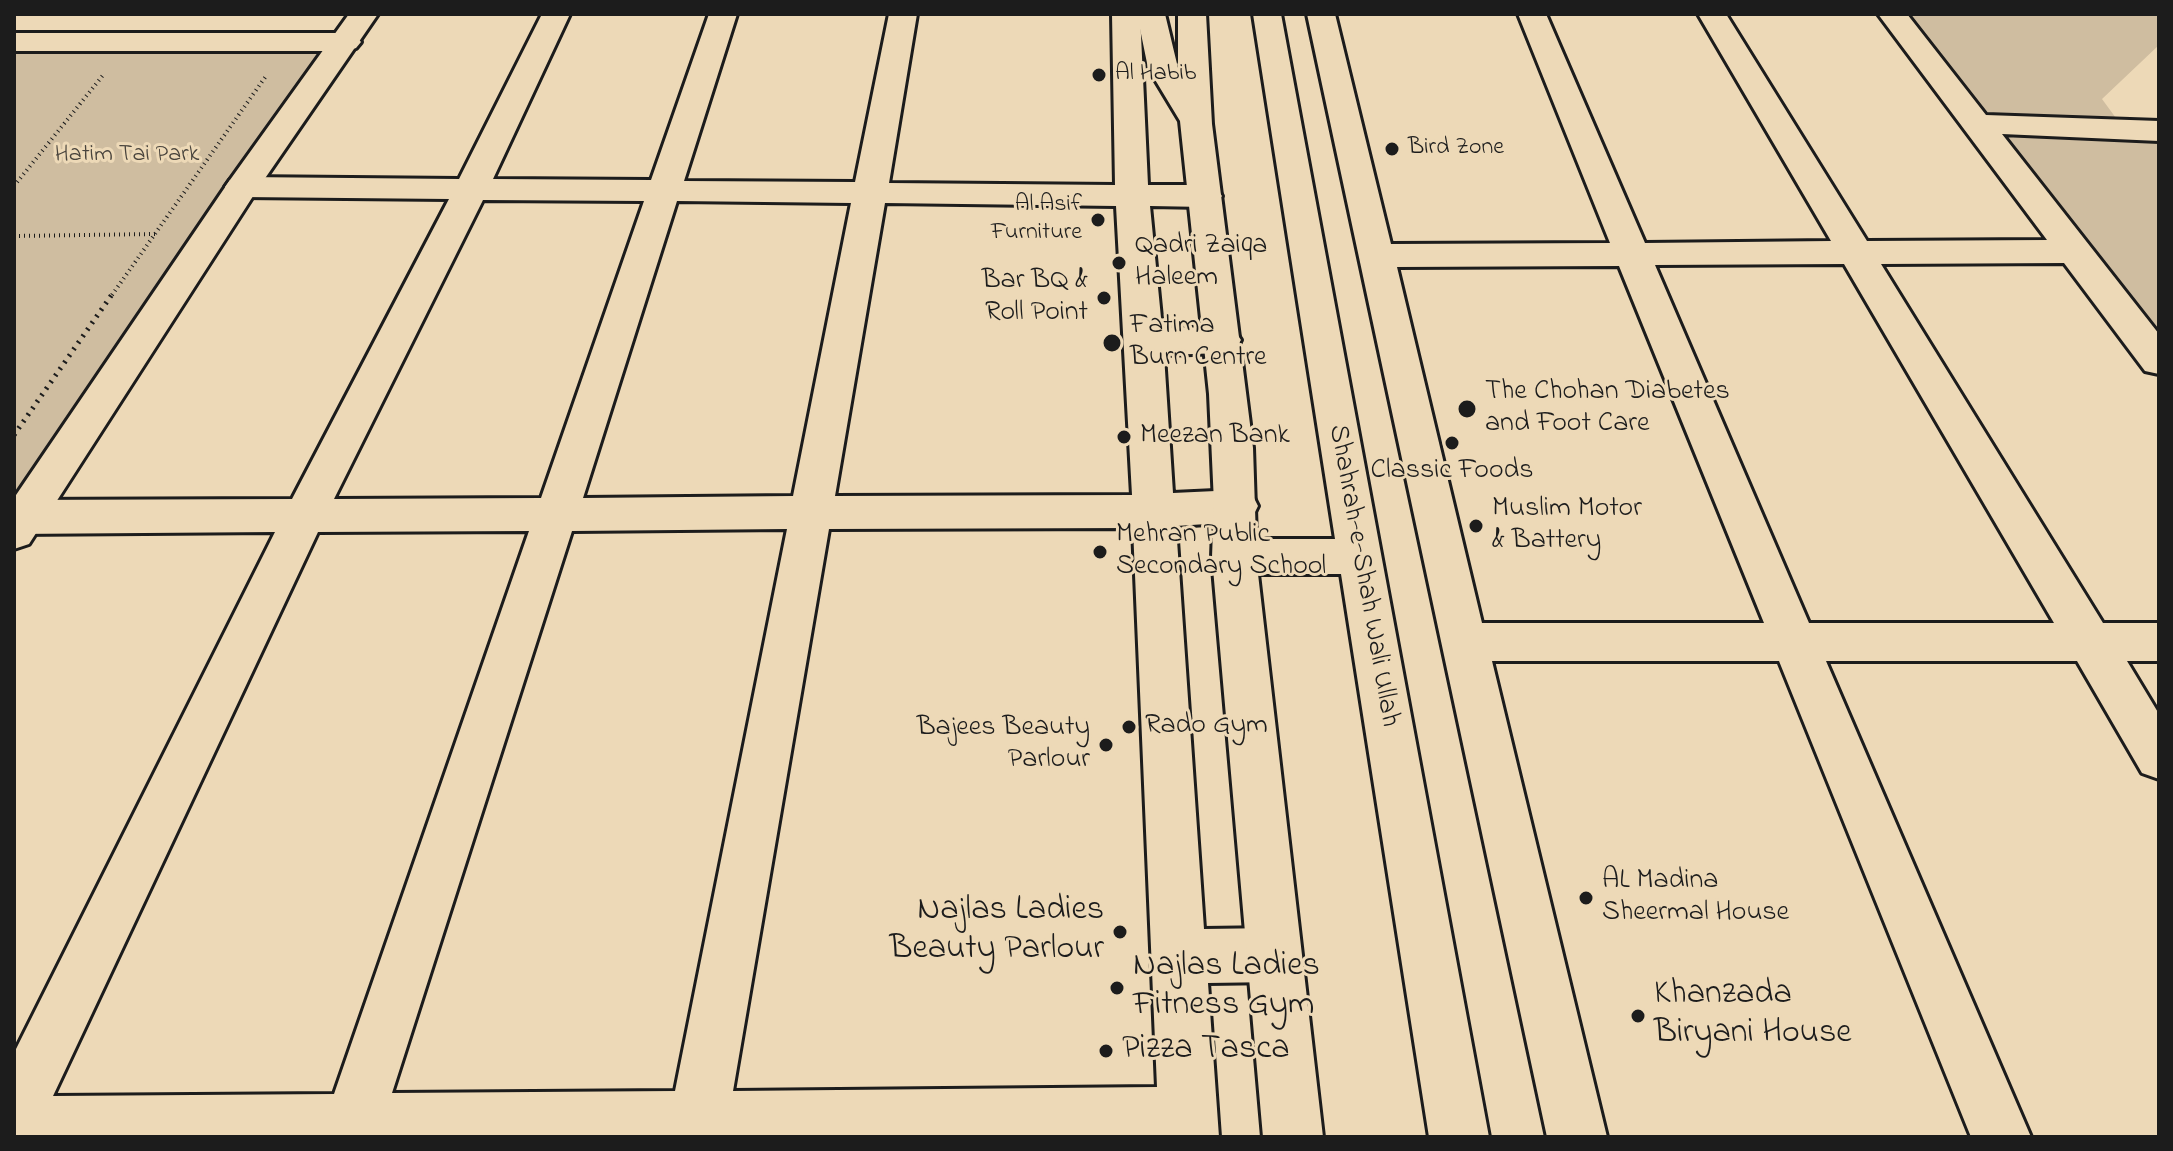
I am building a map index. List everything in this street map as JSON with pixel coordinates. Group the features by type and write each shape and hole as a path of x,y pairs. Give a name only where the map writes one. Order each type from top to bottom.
{"street":[{"path":"14,1115 304,516 471,189 556,14"},
{"path":"353,1123 723,14"},
{"path":"699,1120 903,14"},
{"path":"14,1126 353,1123 478,1130 699,1120 1188,1126 1155,511 1132,194 1126,14"},
{"path":"1151,14 1163,68 1196,123"},
{"path":"1192,14 1196,123 1222,340 1237,506 1234,557 1293,1137"},
{"name":"Shahrah-e-Shah Wali Ullah","path":"1267,14 1459,1137"},
{"path":"1321,14 1577,1137"},
{"path":"1532,14 2001,1137"},
{"path":"1712,14 2159,757"},
{"path":"1892,14 2159,361"},
{"path":"14,42 355,28"},
{"path":"17,522 242,187 355,28"},
{"path":"1979,124 2159,131"},
{"path":"242,187 1205,196"},
{"path":"1376,256 2074,251"},
{"path":"1144,342 1222,340"},
{"path":"17,522 304,516 1155,511 1237,506"},
{"path":"1234,557 1359,556"},
{"path":"1463,642 2159,642"},
{"path":"1179,956 1274,955"}],"path":[{"path":"14,186 109,67 93,67"},
{"path":"14,435 271,69"},
{"path":"14,236 155,234"}],"green space":[{"path":"1892,14 2159,14 2159,45 2102,99 2124,129 2159,131 2159,361"},
{"name":"Hatim Tai Park","path":"14,42 338,43 14,532"}],"place":[{"name":"Al Habib","path":"1099,75"},
{"name":"Bird Zone","path":"1392,149"},
{"name":"Al Asif Furniture","path":"1098,220"},
{"name":"Qadri Zaiqa Haleem","path":"1119,263"},
{"name":"Bar BQ & Roll Point","path":"1104,298"},
{"name":"Fatima Burn Centre","path":"1112,343"},
{"name":"The Chohan Diabetes and Foot Care","path":"1467,409"},
{"name":"Meezan Bank","path":"1124,437"},
{"name":"Classic Foods","path":"1452,443"},
{"name":"Muslim Motor & Battery","path":"1476,526"},
{"name":"Mehran Public Secondary School","path":"1100,552"},
{"name":"Rado Gym","path":"1129,727"},
{"name":"Bajees Beauty Parlour","path":"1106,745"},
{"name":"AL Madina Sheermal House","path":"1586,898"},
{"name":"Najlas Ladies Beauty Parlour","path":"1120,932"},
{"name":"Najlas Ladies Fitness Gym","path":"1117,988"},
{"name":"Khanzada Biryani House","path":"1638,1016"},
{"name":"Pizza Tasca","path":"1106,1051"}]}
